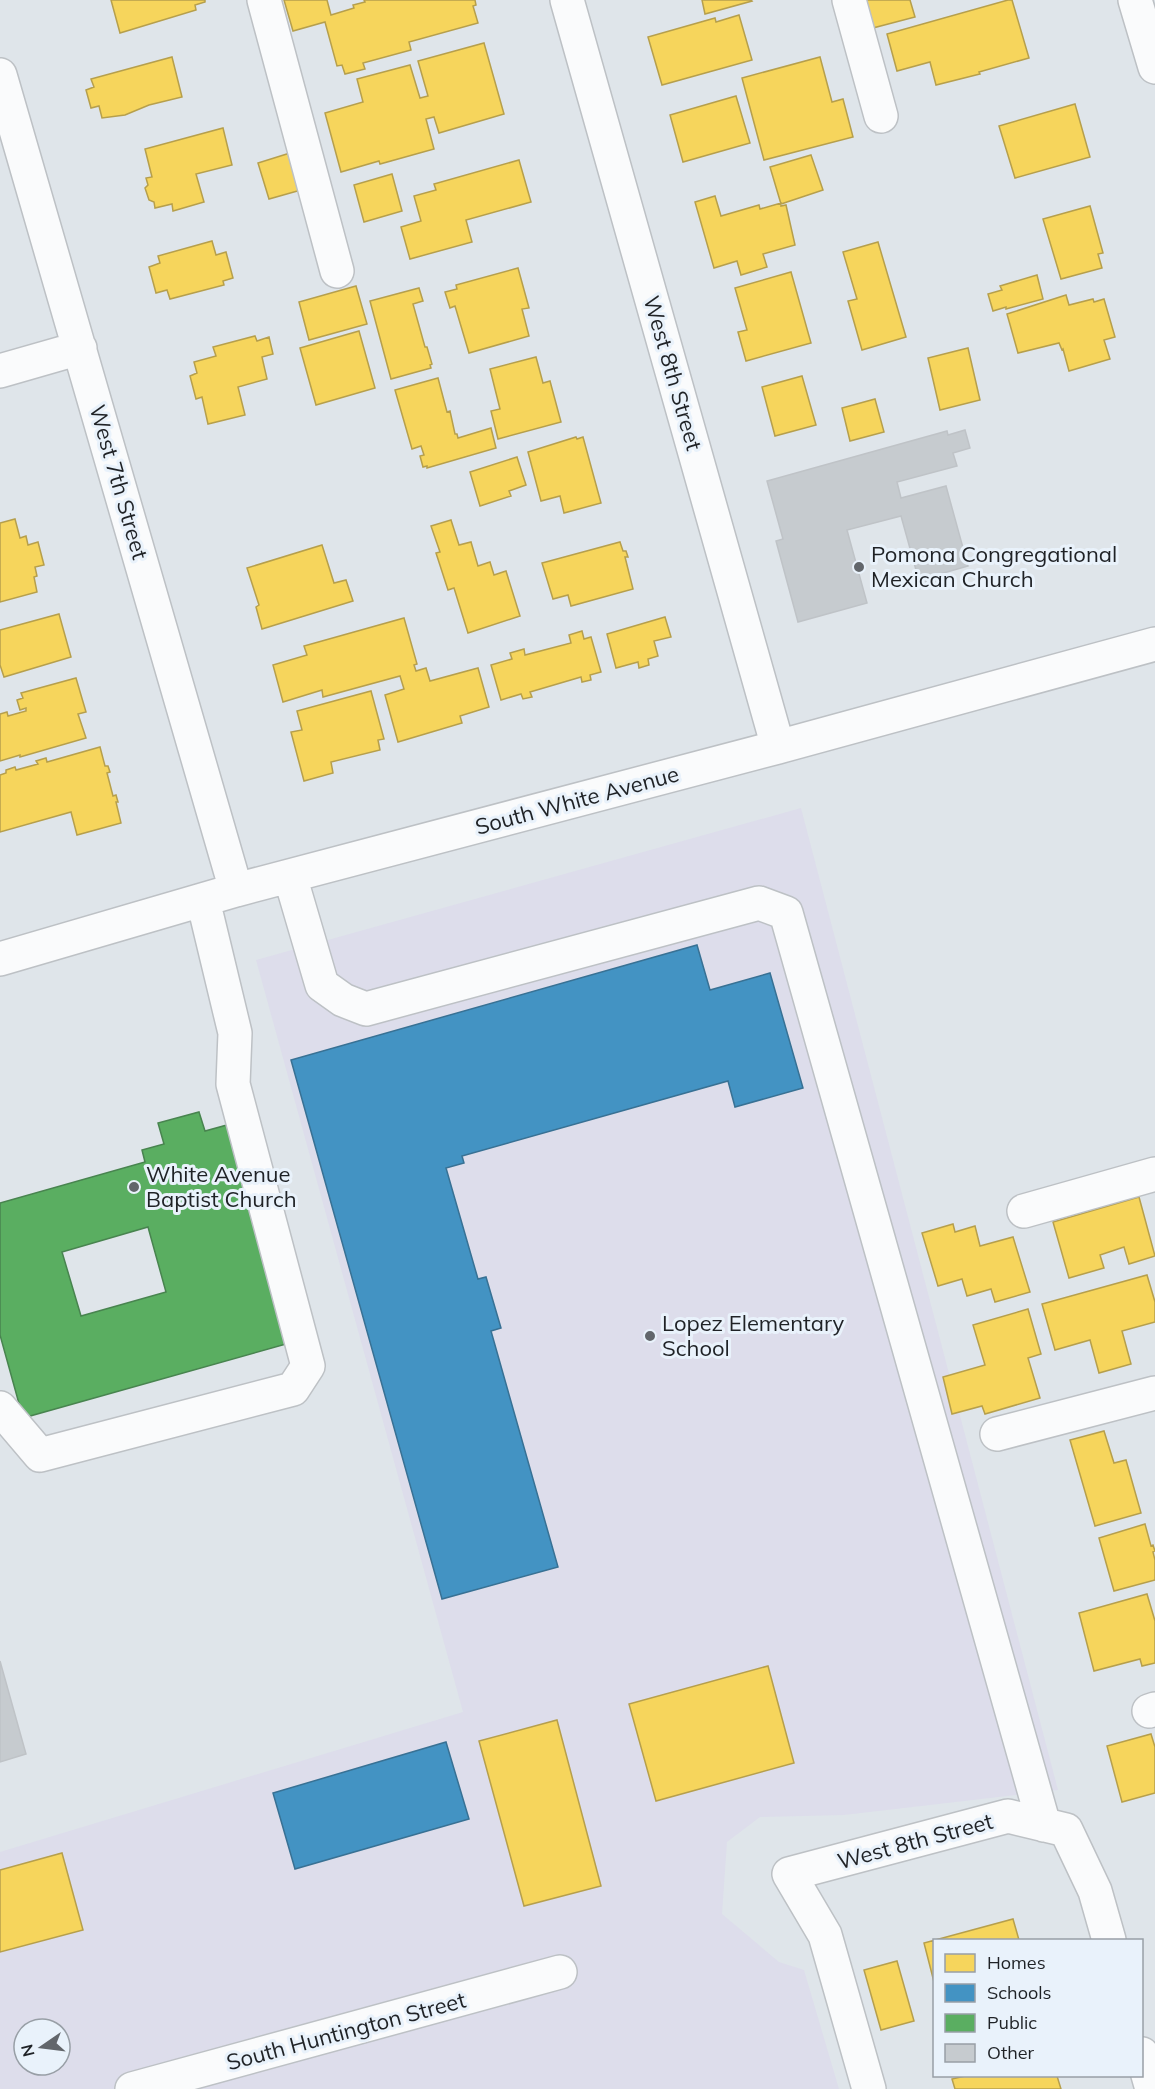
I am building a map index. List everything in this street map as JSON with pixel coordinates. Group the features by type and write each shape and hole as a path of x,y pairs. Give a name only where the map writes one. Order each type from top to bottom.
{"street":[{"path":"264,0 337,271"},
{"name":"West 8th Street","path":"567,0 778,747"},
{"path":"849,0 881,116"},
{"path":"1136,0 1155,67"},
{"name":"West 7th Street","path":"0,75 237,890"},
{"path":"0,371 80,348"},
{"name":"South White Avenue","path":"0,959 237,890 778,747 1155,644"},
{"path":"290,876 322,985 343,1000 366,1009 759,903 786,913 1044,1825"},
{"path":"0,1408 39,1455 292,1389 308,1366 234,1084 235,1033 203,900"},
{"path":"1024,1211 1155,1174"},
{"path":"997,1434 1155,1393"},
{"name":"West 8th Street","path":"869,2089 825,1935 789,1874 1008,1816 1066,1830 1095,1891 1108,1939"},
{"name":"South Huntington Street","path":"132,2089 560,1972"},
{"path":"1143,2058 1152,2089"}],"shaded area":[{"name":"Lopez Elementary School","path":"801,808 1058,1790 844,1815 760,1817 727,1842 722,1914 779,1962 804,1970 839,2089 0,2089 0,1852 463,1712 256,960"}],"building: Homes":[{"path":"111,0 205,0 205,2 195,5 196,10 120,33"},
{"path":"284,0 327,0 331,15 354,8 353,5 365,2 364,0 475,0 476,5 473,6 478,23 409,42 411,50 363,63 365,69 345,74 342,65 337,66 325,22 293,31"},
{"path":"702,0 751,0 752,1 705,14"},
{"path":"860,0 910,0 915,17 869,29"},
{"path":"1012,0 1029,58 936,85 930,62 897,71 887,34"},
{"path":"739,15 752,60 662,85 648,37 715,18 716,22"},
{"path":"484,43 504,114 439,133 434,117 426,119 434,149 341,172 325,113 363,102 357,79 410,65 420,98 428,96 418,61"},
{"path":"172,57 182,97 149,105 125,115 102,118 99,106 91,108 86,90 94,87 91,79"},
{"path":"820,57 832,102 843,99 853,137 764,160 742,78"},
{"path":"736,96 750,143 683,162 670,115"},
{"path":"1075,104 1090,157 1015,178 999,126"},
{"path":"223,128 232,165 196,174 204,202 173,211 172,204 155,208 145,188 148,185 146,178 152,177 145,149"},
{"path":"290,153 301,190 269,199 258,163"},
{"path":"811,155 823,190 781,204 770,167"},
{"path":"519,160 531,202 466,220 472,242 410,259 401,227 421,221 414,196 436,190 434,184"},
{"path":"392,174 402,211 364,222 354,185"},
{"path":"715,196 721,216 759,205 760,209 781,203 781,206 786,205 795,245 763,254 767,267 741,275 737,261 714,268 695,202"},
{"path":"1090,206 1103,253 1098,254 1102,268 1061,279 1043,219"},
{"path":"212,241 216,255 226,252 233,278 223,281 224,285 170,299 167,290 156,293 149,267 160,263 158,256"},
{"path":"878,242 906,337 862,350 848,301 857,299 843,252"},
{"path":"518,268 529,308 522,309 529,336 469,353 455,306 450,308 445,292 457,289 456,285"},
{"path":"791,272 811,343 746,361 738,332 747,330 735,288"},
{"path":"1037,275 1043,299 993,311 988,294 1002,290 1000,286"},
{"path":"356,286 367,324 309,340 299,302"},
{"path":"419,288 423,301 413,304 432,364 431,368 391,379 370,301"},
{"path":"1066,295 1069,305 1093,299 1094,302 1104,299 1115,337 1104,340 1110,359 1069,371 1059,343 1018,353 1007,314"},
{"path":"359,331 375,388 316,405 300,348"},
{"path":"255,336 257,341 269,337 273,354 262,357 267,379 238,387 245,415 208,424 202,397 196,399 190,376 197,373 194,362 216,356 213,347"},
{"path":"968,348 980,400 940,410 928,358"},
{"path":"536,357 543,383 550,381 561,422 498,439 491,411 500,409 490,369"},
{"path":"802,376 816,425 775,436 762,387"},
{"path":"438,378 447,412 450,411 458,438 491,428 496,448 427,468 427,466 423,467 420,456 424,455 421,446 412,449 395,390"},
{"path":"875,399 884,432 850,441 842,408"},
{"path":"576,437 577,439 583,437 601,503 564,513 560,496 541,501 528,452"},
{"path":"517,457 526,485 509,491 511,496 480,506 470,472"},
{"path":"15,519 20,538 26,536 28,545 38,542 44,565 35,567 37,592 0,602 0,523"},
{"path":"451,520 459,545 471,542 478,566 490,562 494,575 506,571 520,616 468,633 454,588 448,590 436,553 440,552 431,526"},
{"path":"620,542 628,557 625,557 633,589 571,606 568,595 553,599 542,563"},
{"path":"322,545 334,583 346,580 353,601 262,629 256,607 259,605 247,568"},
{"path":"59,614 71,657 4,677 0,665 0,630"},
{"path":"665,617 671,637 654,641 658,656 648,659 649,665 639,668 638,662 616,668 607,634"},
{"path":"404,618 417,664 414,665 416,671 426,668 430,681 478,668 489,707 460,716 462,723 398,742 385,695 404,689 400,676 323,697 322,690 283,702 273,665 307,655 304,646"},
{"path":"582,631 584,639 591,637 601,672 590,675 591,680 582,682 581,677 530,692 532,697 523,699 521,694 501,700 491,665 512,659 510,653 524,649 525,655 571,643 569,635"},
{"path":"76,678 86,712 78,714 86,738 0,761 0,714 7,712 8,716 26,711 26,708 20,710 17,700 23,698 21,693"},
{"path":"371,691 384,739 378,740 380,750 331,762 333,773 304,781 291,732 302,730 297,711"},
{"path":"100,747 105,766 108,766 110,772 107,773 113,796 116,795 118,802 116,802 121,823 77,835 71,812 0,832 0,775 15,767 16,770 38,764 36,761 46,758 47,762"},
{"path":"1139,1197 1155,1256 1129,1264 1124,1247 1100,1255 1104,1268 1069,1278 1053,1222"},
{"path":"953,1224 955,1232 975,1226 980,1246 1013,1237 1030,1292 995,1302 991,1289 967,1296 962,1279 938,1286 922,1233"},
{"path":"1147,1275 1155,1302 1155,1322 1122,1331 1131,1364 1099,1373 1090,1340 1055,1350 1042,1304"},
{"path":"1028,1309 1041,1354 1028,1358 1040,1398 985,1414 982,1406 952,1414 943,1377 985,1365 973,1325"},
{"path":"1104,1431 1114,1463 1126,1460 1141,1513 1095,1526 1070,1440"},
{"path":"1145,1524 1151,1546 1153,1545 1155,1551 1153,1552 1155,1580 1114,1591 1099,1538"},
{"path":"1147,1594 1155,1621 1155,1663 1142,1666 1140,1659 1094,1671 1079,1613"},
{"path":"768,1666 794,1763 656,1801 629,1704"},
{"path":"557,1720 601,1886 524,1906 479,1741"},
{"path":"1151,1734 1155,1747 1155,1793 1122,1802 1107,1746"},
{"path":"62,1853 83,1930 0,1952 0,1870"},
{"path":"1013,1919 1019,1939 939,1939"},
{"path":"933,1940 933,1978 924,1943"},
{"path":"897,1961 914,2021 881,2030 864,1970"},
{"path":"961,2077 1057,2077 1061,2089 955,2089 952,2079"}],"building: Schools":[{"path":"697,945 710,990 770,973 803,1088 735,1107 728,1081 462,1156 464,1163 446,1168 478,1279 486,1277 501,1328 491,1331 558,1567 442,1599 291,1060"},
{"path":"446,1742 469,1819 295,1869 273,1793"}],"building: Public":[{"path":"199,1112 205,1131 227,1125 286,1344 23,1418 0,1335 0,1203 145,1162 142,1150 164,1144 158,1123","holes":["148,1227 166,1292 81,1316 62,1252"]}],"building: Other":[{"path":"965,430 970,448 953,453 957,466 897,482 901,498 946,486 968,566 940,574 942,583 921,588 901,516 847,530 867,603 798,622 776,541 783,539 767,481 947,431 948,435"},
{"path":"0,1661 26,1754 0,1762"}],"place":[{"name":"Pomona Congregational Mexican Church","path":"859,567"},
{"name":"White Avenue Baptist Church","path":"134,1187"},
{"name":"Lopez Elementary School","path":"650,1336"}]}
